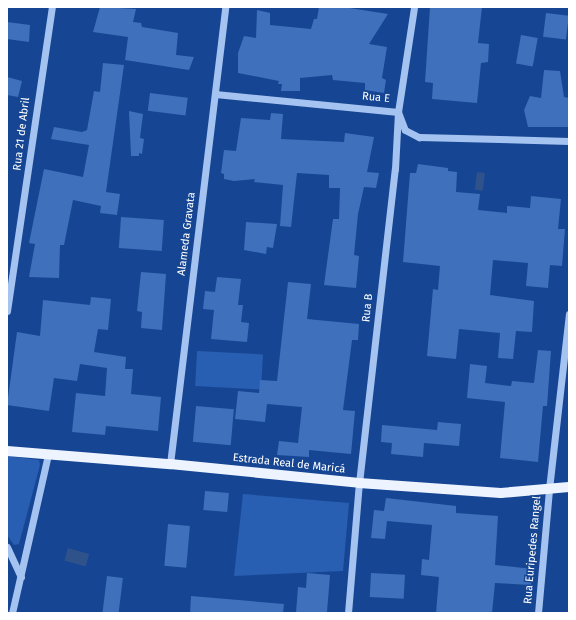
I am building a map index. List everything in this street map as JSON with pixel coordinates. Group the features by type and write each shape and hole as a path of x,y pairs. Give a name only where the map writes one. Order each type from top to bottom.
{"main road":[{"name":"Estrada Real de Maricá","path":"7,451 170,464 359,483 501,493 569,487"}],"street":[{"name":"Rua 21 de Abril","path":"7,311 52,7"},
{"name":"Alameda Gravata","path":"170,464 225,7"},
{"name":"Rua B","path":"348,613 359,483 395,169 398,112 414,7"},
{"name":"Rua E","path":"215,94 398,112 405,130 419,136 569,141"},
{"name":"Rua Euripedes Rangel","path":"538,613 549,489 569,314"},
{"path":"12,613 48,454"},
{"path":"7,547 21,577"}],"shaded area":[{"path":"477,172 485,173 483,191 475,190"},
{"path":"197,351 263,354 261,389 195,386"},
{"path":"7,456 39,460 40,465 19,544 14,545 7,535"},
{"path":"243,494 349,503 343,571 234,576"},
{"path":"68,548 89,554 86,567 64,560"}],"building":[{"path":"100,7 136,9 133,22 141,23 142,27 178,33 176,55 194,57 189,70 125,60 128,37 93,32"},
{"path":"319,7 343,7 388,14 369,44 387,47 382,78 386,80 384,93 365,90 365,83 333,80 332,75 300,78 300,91 281,91 282,84 278,84 279,81 238,73 238,53 244,36 256,38 257,10 270,13 270,25 311,29 314,19 317,19"},
{"path":"430,7 482,7 478,43 489,44 488,62 481,63 477,103 432,99 433,83 425,82"},
{"path":"546,13 569,16 566,40 543,37"},
{"path":"7,22 30,25 29,42 7,39"},
{"path":"521,35 538,38 533,67 516,64"},
{"path":"103,63 124,65 106,192 120,194 117,215 100,213 101,206 73,200 64,245 60,245 59,278 29,277 35,244 29,243 44,169 83,177 89,145 51,139 54,127 82,132 87,130 94,91 100,92"},
{"path":"544,70 560,71 564,97 569,98 569,127 528,127 524,110 530,96 541,98"},
{"path":"7,77 22,81 18,97 7,95"},
{"path":"150,93 188,98 186,115 148,111"},
{"path":"129,111 143,114 140,138 144,139 142,154 139,153 139,156 131,156"},
{"path":"271,113 283,114 281,139 344,142 345,133 374,137 367,172 379,173 376,188 364,187 358,214 354,255 359,256 356,288 324,285 333,219 339,219 340,188 329,188 329,175 297,173 291,227 280,226 283,185 254,182 255,179 234,181 224,179 224,174 221,173 224,150 236,151 241,118 270,120"},
{"path":"418,164 448,168 448,171 457,172 456,192 480,194 478,210 507,213 507,206 530,208 531,196 561,199 558,229 565,229 562,266 550,265 548,288 526,286 528,263 493,260 490,295 534,301 532,332 516,331 513,359 498,358 500,333 459,329 456,359 427,356 433,289 438,290 440,266 403,262 410,173 416,173"},
{"path":"121,217 164,220 162,251 119,248"},
{"path":"246,222 277,224 273,248 267,247 266,254 244,250"},
{"path":"141,272 166,274 162,330 141,328 142,312 137,311"},
{"path":"217,277 241,279 238,305 243,305 241,322 249,323 247,342 211,339 214,310 203,309 205,291 215,292"},
{"path":"288,282 311,284 307,319 359,324 358,340 352,340 343,410 355,411 351,454 309,450 309,457 277,455 279,441 298,443 302,407 267,404 265,422 235,419 238,391 259,393 260,380 277,381"},
{"path":"91,297 111,299 108,330 98,329 94,352 126,357 125,369 133,369 131,394 161,397 158,431 106,426 105,435 72,432 76,393 105,396 107,368 80,364 77,381 54,378 49,411 7,405 17,332 40,336 43,300 90,305"},
{"path":"538,350 551,351 547,406 543,406 538,462 500,458 505,402 467,398 470,364 487,366 485,383 511,386 512,381 534,383"},
{"path":"196,406 234,409 231,445 193,442"},
{"path":"438,422 461,424 459,446 424,443 423,457 391,454 392,443 381,442 382,425 437,430"},
{"path":"205,491 229,493 227,512 203,510"},
{"path":"386,498 456,506 456,513 498,516 495,565 533,569 531,585 495,583 492,613 436,613 439,577 421,575 422,559 429,560 432,525 387,521 385,539 371,538 374,510 384,511"},
{"path":"168,524 190,526 186,568 164,566"},
{"path":"307,573 330,575 327,612 296,613 298,587 306,588"},
{"path":"371,573 405,575 404,599 370,597"},
{"path":"107,576 123,578 119,613 102,613"},
{"path":"191,596 284,604 283,613 190,613"}]}
